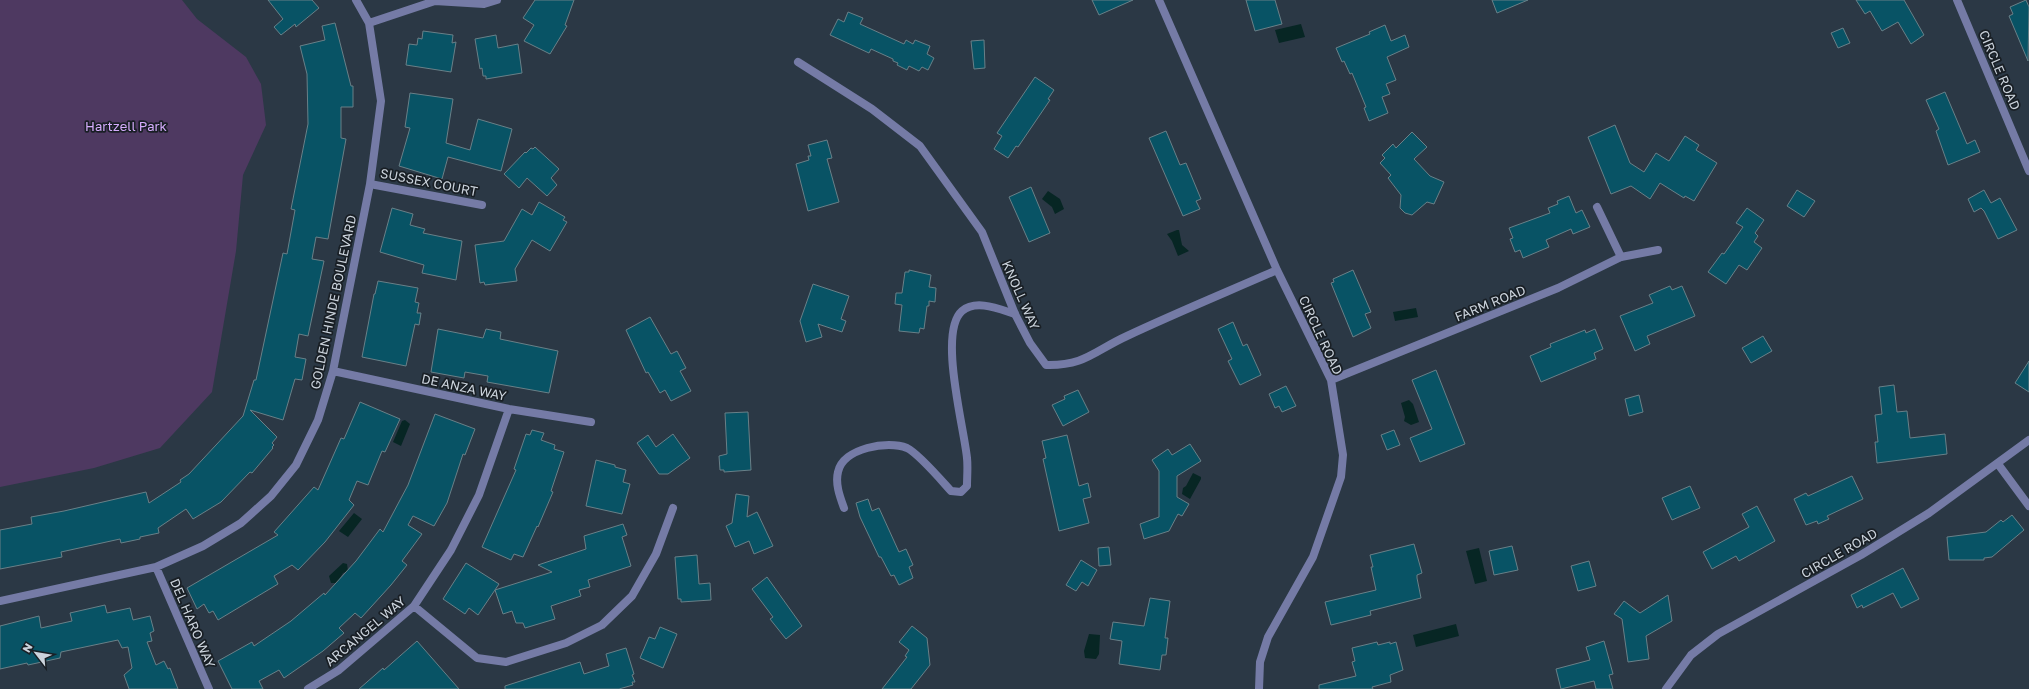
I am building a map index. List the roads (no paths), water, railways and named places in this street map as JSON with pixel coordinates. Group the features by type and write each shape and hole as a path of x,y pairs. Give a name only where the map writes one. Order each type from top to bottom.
{"street":[{"name":"GOLDEN HINDE BOULEVARD","path":"0,601 156,567 203,546 241,523 271,496 296,465 318,420 333,371 370,184 381,102 369,23 356,0"},
{"path":"369,23 435,1 484,4 497,0"},
{"name":"CIRCLE ROAD","path":"1159,0 1277,270 1331,380 1343,455 1341,477 1311,561 1268,637 1260,662 1259,689"},
{"name":"CIRCLE ROAD","path":"1957,0 2029,171"},
{"name":"KNOLL WAY","path":"798,62 872,109 920,146 982,232 1015,314 1030,343 1046,365 1064,366 1083,360 1125,336 1277,270"},
{"name":"SUSSEX COURT","path":"370,184 482,205"},
{"path":"1598,207 1621,257"},
{"name":"FARM ROAD","path":"1331,380 1558,288 1621,257 1658,250"},
{"path":"844,508 838,491 838,471 850,454 881,446 907,448 933,470 951,491 961,492 967,486 967,459 952,361 953,328 963,311 978,305 995,307 1015,314"},
{"name":"DE ANZA WAY","path":"333,371 509,409 590,422"},
{"name":"ARCANGEL WAY","path":"308,689 340,670 414,606 451,550 479,495 509,409"},
{"name":"CIRCLE ROAD","path":"1666,689 1691,655 1718,634 1861,555 1929,513 2029,440"},
{"path":"1998,464 2029,506"},
{"path":"414,606 477,658 506,662 566,643 602,625 632,596 656,554 673,508"},
{"name":"DEL HARO WAY","path":"156,567 209,689"}],"park label":[{"name":"Hartzell Park","path":"126,126"}]}
